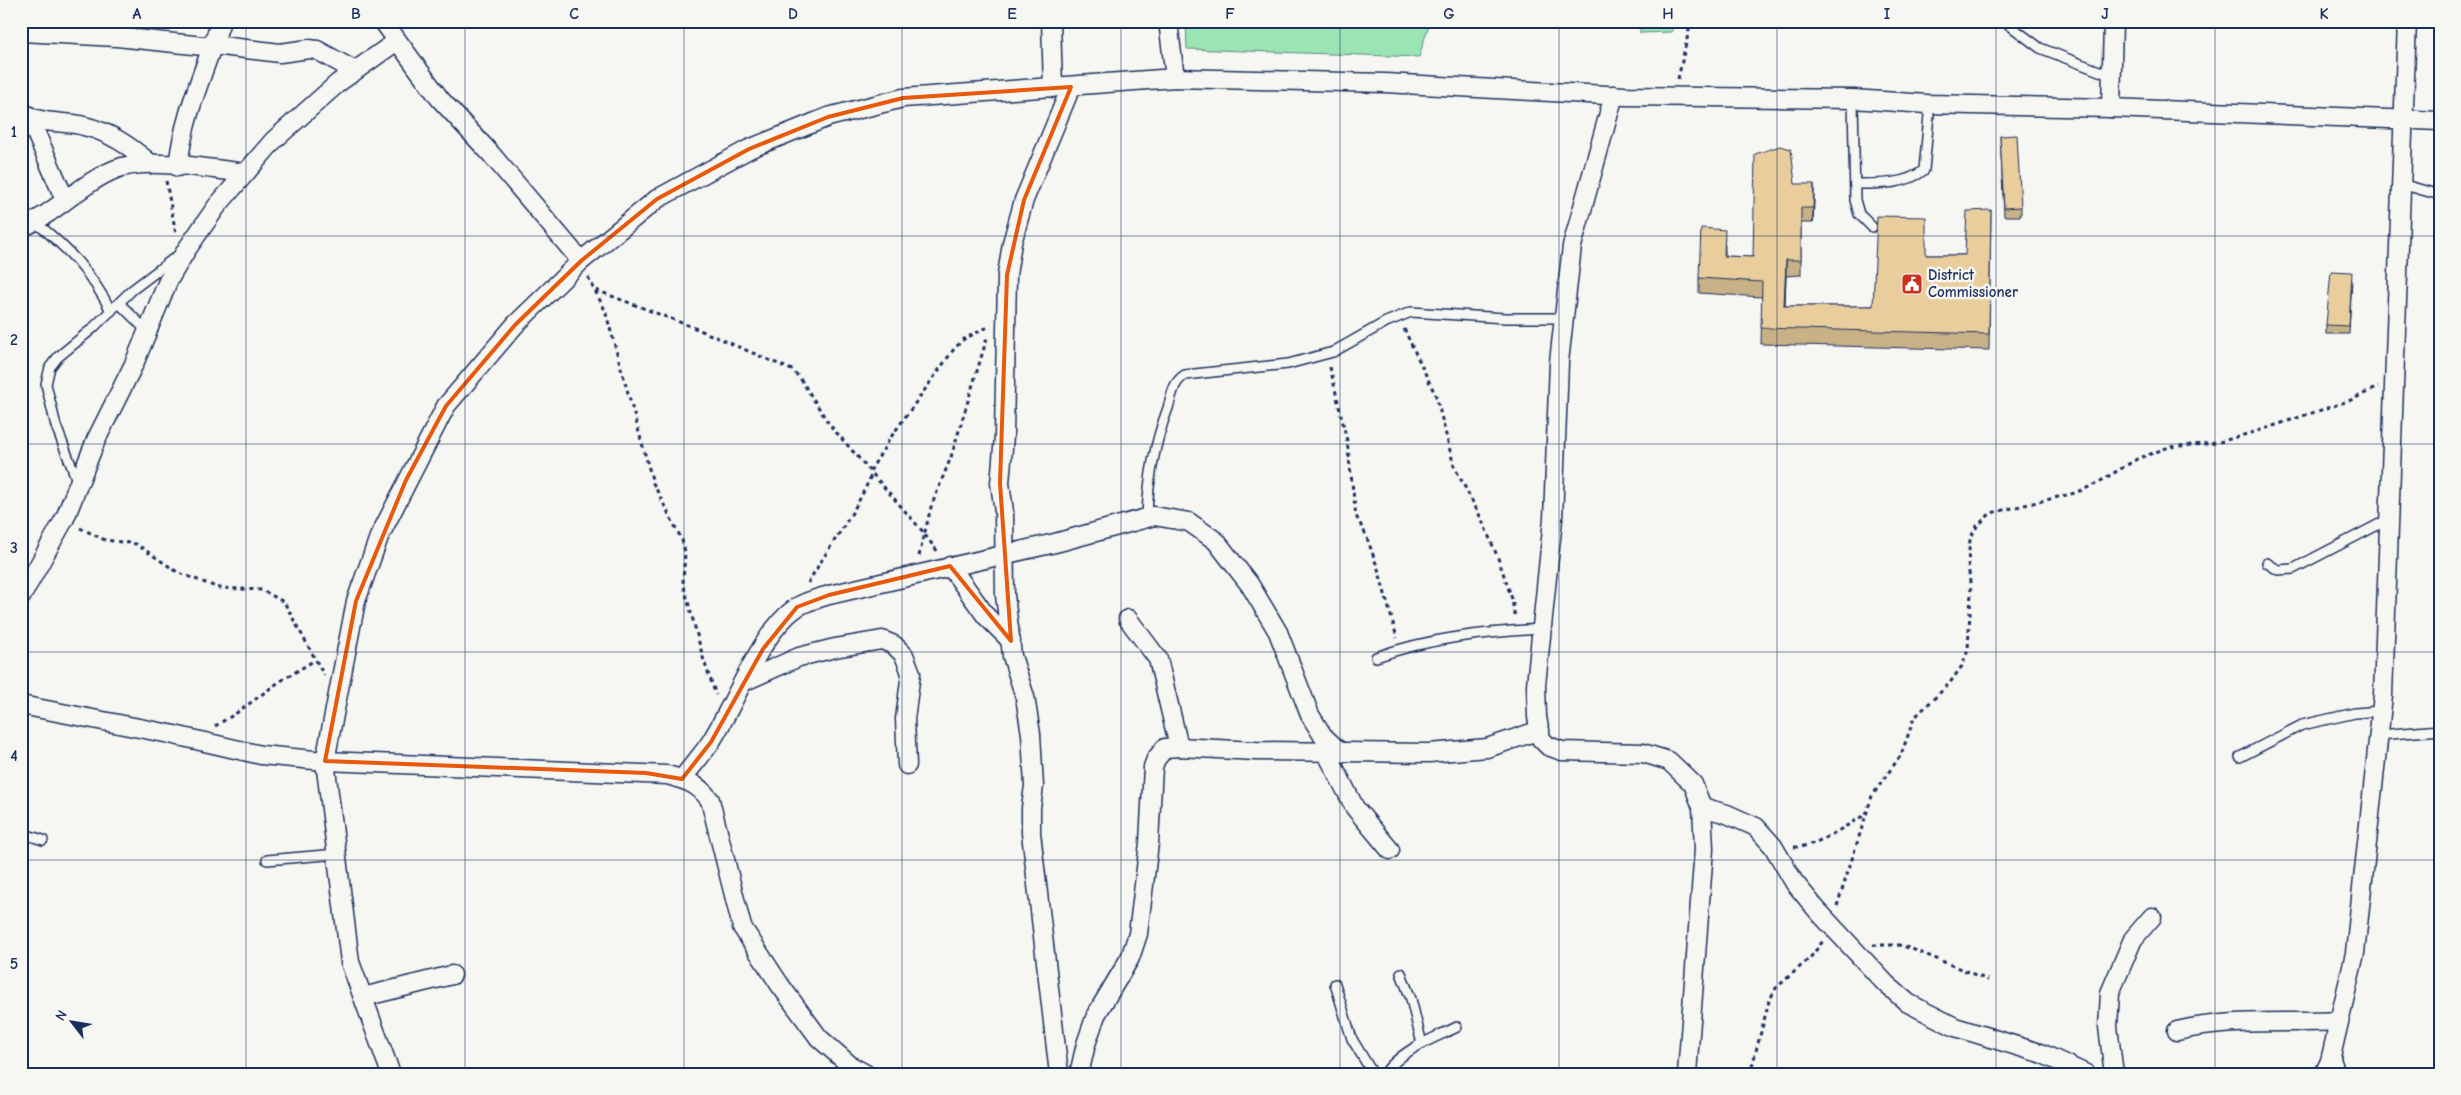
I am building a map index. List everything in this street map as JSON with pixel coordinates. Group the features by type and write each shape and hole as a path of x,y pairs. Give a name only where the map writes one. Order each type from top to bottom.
{"street":[{"path":"164,166 180,145 199,78 213,46 221,21"},
{"path":"1051,21 1062,88 1024,200 1012,243 1007,275 1004,436 1000,483 1004,512 1005,595 1012,656 1025,697 1030,734 1034,786 1030,808 1031,833 1059,1074"},
{"path":"1168,21 1176,78"},
{"path":"2111,108 2113,21"},
{"path":"2324,1074 2333,1049 2355,953 2381,711 2407,21"},
{"path":"385,22 440,99 491,154 579,263"},
{"path":"21,32 117,37 280,53 309,49 316,50 355,71"},
{"path":"21,596 65,518 96,440 148,332 168,281 184,251 217,206 274,140 355,71 397,41"},
{"path":"391,1074 350,962 325,761 356,600 379,537 446,406 515,325 579,263 658,199 749,150 828,117 903,98 1062,88 1176,78 1385,83 1614,95 1853,99 1927,104 2111,108 2440,122"},
{"path":"1614,95 1572,246 1559,362 1553,519 1536,685 1541,739 1548,746 1562,751 1643,753 1669,761 1693,784 1702,807 1704,849 1687,1074"},
{"path":"25,114 84,126 111,135 164,166"},
{"path":"25,114 66,200"},
{"path":"28,225 116,170 141,164 245,173"},
{"path":"682,779 711,742 743,682 781,623 797,607 829,594 1055,543 1154,516 1189,522 1216,541 1243,574 1278,632 1310,715 1333,752 1355,808 1390,850"},
{"path":"950,566 986,616 1010,641"},
{"path":"1128,619 1151,647 1158,659 1179,747"},
{"path":"743,682 799,657 835,648 882,640 894,645 904,656 911,673 905,719 907,765"},
{"path":"21,705 261,755 325,761 547,771 667,774 682,779 700,787 710,800 742,927 780,986 819,1038 851,1066 866,1074"},
{"path":"1079,1074 1096,1014 1130,958 1138,934 1149,843 1153,767 1156,758 1165,748 1429,753 1487,748 1540,730"},
{"path":"1702,807 1727,814 1756,827 1773,846 1794,882 1847,944 1908,1003 1955,1027 2042,1054 2086,1074"},
{"path":"2114,1074 2108,1027 2110,993 2133,939 2152,917"},
{"path":"363,997 452,975"},
{"path":"2177,1031 2223,1022 2339,1021"}],"lane":[{"path":"2004,21 2040,48 2112,76"},
{"path":"1853,99 1855,200 1859,214 1872,227"},
{"path":"1855,184 1878,184 1904,179 1924,170 1929,115 1927,104"},
{"path":"2401,184 2440,195"},
{"path":"28,225 55,238 90,275 111,311"},
{"path":"78,484 56,426 46,384 46,376 58,357 119,303 184,251"},
{"path":"119,303 148,332"},
{"path":"1147,518 1151,458 1175,383 1180,377 1192,373 1288,364 1327,353 1411,312 1505,318 1564,318"},
{"path":"2267,563 2278,570 2293,569 2389,519"},
{"path":"1376,657 1428,642 1517,630 1541,629"},
{"path":"2240,757 2302,725 2356,713 2381,711"},
{"path":"2379,735 2440,730"},
{"path":"21,833 43,840"},
{"path":"266,860 337,854"},
{"path":"1401,973 1411,999 1422,1044"},
{"path":"1335,984 1352,1038 1373,1074"},
{"path":"1384,1074 1395,1060 1457,1027"},
{"path":"2333,1049 2340,1074"}],"path":[{"path":"1674,96 1691,21"},
{"path":"164,166 173,225 184,251"},
{"path":"579,263 596,290 605,310 653,482 682,540 685,552 683,583 688,608 724,717"},
{"path":"596,290 695,328 792,370 800,378 829,424 925,534"},
{"path":"1399,317 1436,396 1454,466 1481,518 1498,558 1512,599 1517,630"},
{"path":"797,607 822,557 849,519 871,472 891,437 954,349 964,339 991,325 951,458 931,507 913,575"},
{"path":"1327,353 1347,441 1356,516 1366,535 1379,572 1400,649"},
{"path":"1750,1074 1770,1001 1776,988 1810,958 1831,925 1872,796 1901,755 1914,718 1949,684 1962,666 1968,650 1971,628 1968,563 1970,539 1977,526 1991,513 2075,493 2094,485 2136,459 2169,447 2216,443 2264,429 2351,400 2394,379"},
{"path":"65,518 105,540 136,544 179,573 219,588 262,590 275,596 289,607 336,696"},
{"path":"201,741 210,728 236,714 279,682 316,660"},
{"path":"1764,835 1787,846 1802,847 1818,841 1866,814"},
{"path":"1847,944 1899,945 1988,980"}],"highlighted area":[{"path":"1071,87 1024,200 1007,275 1000,483 1011,641 950,566 829,595 797,607 763,649 711,742 682,779 646,773 325,761 356,601 406,480 446,406 515,325 581,261 657,199 749,149 828,117 903,98"}],"green space":[{"path":"1186,21 1430,21 1419,57 1187,49"},
{"path":"1640,21 1672,21 1672,32 1640,33"}],"building":[{"path":"2017,135 2021,207 2004,208 2000,136"},
{"path":"1780,146 1791,149 1795,184 1814,184 1813,208 1801,208 1801,260 1786,260 1784,306 1873,306 1877,216 1926,217 1926,255 1965,255 1967,211 1991,210 1989,334 1761,328 1762,282 1699,278 1701,228 1725,230 1724,256 1753,257 1755,154"},
{"path":"2331,271 2352,272 2349,326 2326,325"}],"place":[{"name":"District Commissioner","path":"1912,284"}]}
